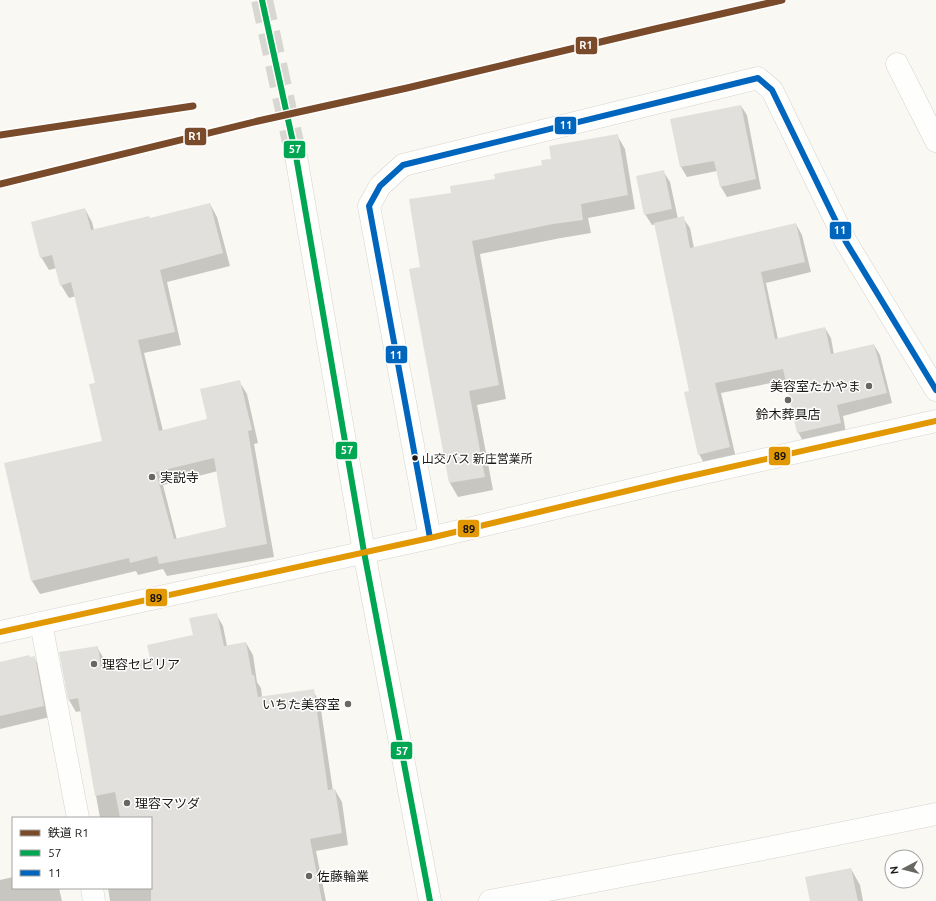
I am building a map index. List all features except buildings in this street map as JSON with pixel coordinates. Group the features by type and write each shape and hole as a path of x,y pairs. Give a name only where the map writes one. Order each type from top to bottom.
{"street":[{"path":"897,64 936,141"},
{"path":"430,538 369,206 380,186 403,165 758,78 772,90 846,242 936,390"},
{"path":"296,156 364,552 430,901"},
{"path":"0,632 430,538 677,478 936,421"},
{"path":"41,623 78,817"},
{"path":"490,901 748,852 936,814"},
{"path":"92,889 94,901"}],"tunnel":[{"path":"262,0 296,156"}],"rail line":[{"name":"R1","path":"0,184 258,121 407,88 782,0"},
{"name":"R1","path":"0,135 193,106"}],"transit line":[{"name":"57","path":"262,0 296,156 364,552 430,901"},
{"name":"11","path":"430,538 369,206 380,186 403,165 758,78 772,90 846,242 936,390"},
{"name":"89","path":"0,632 430,538 677,479 936,421"}],"place":[{"name":"美容室たかやま","path":"869,386"},
{"name":"鈴木葬具店","path":"788,400"},
{"name":"山交バス 新庄営業所","path":"415,458"},
{"name":"実説寺","path":"152,477"},
{"name":"理容セビリア","path":"94,664"},
{"name":"いちた美容室","path":"348,704"},
{"name":"理容マツダ","path":"127,803"},
{"name":"佐藤輪業","path":"309,876"}]}
